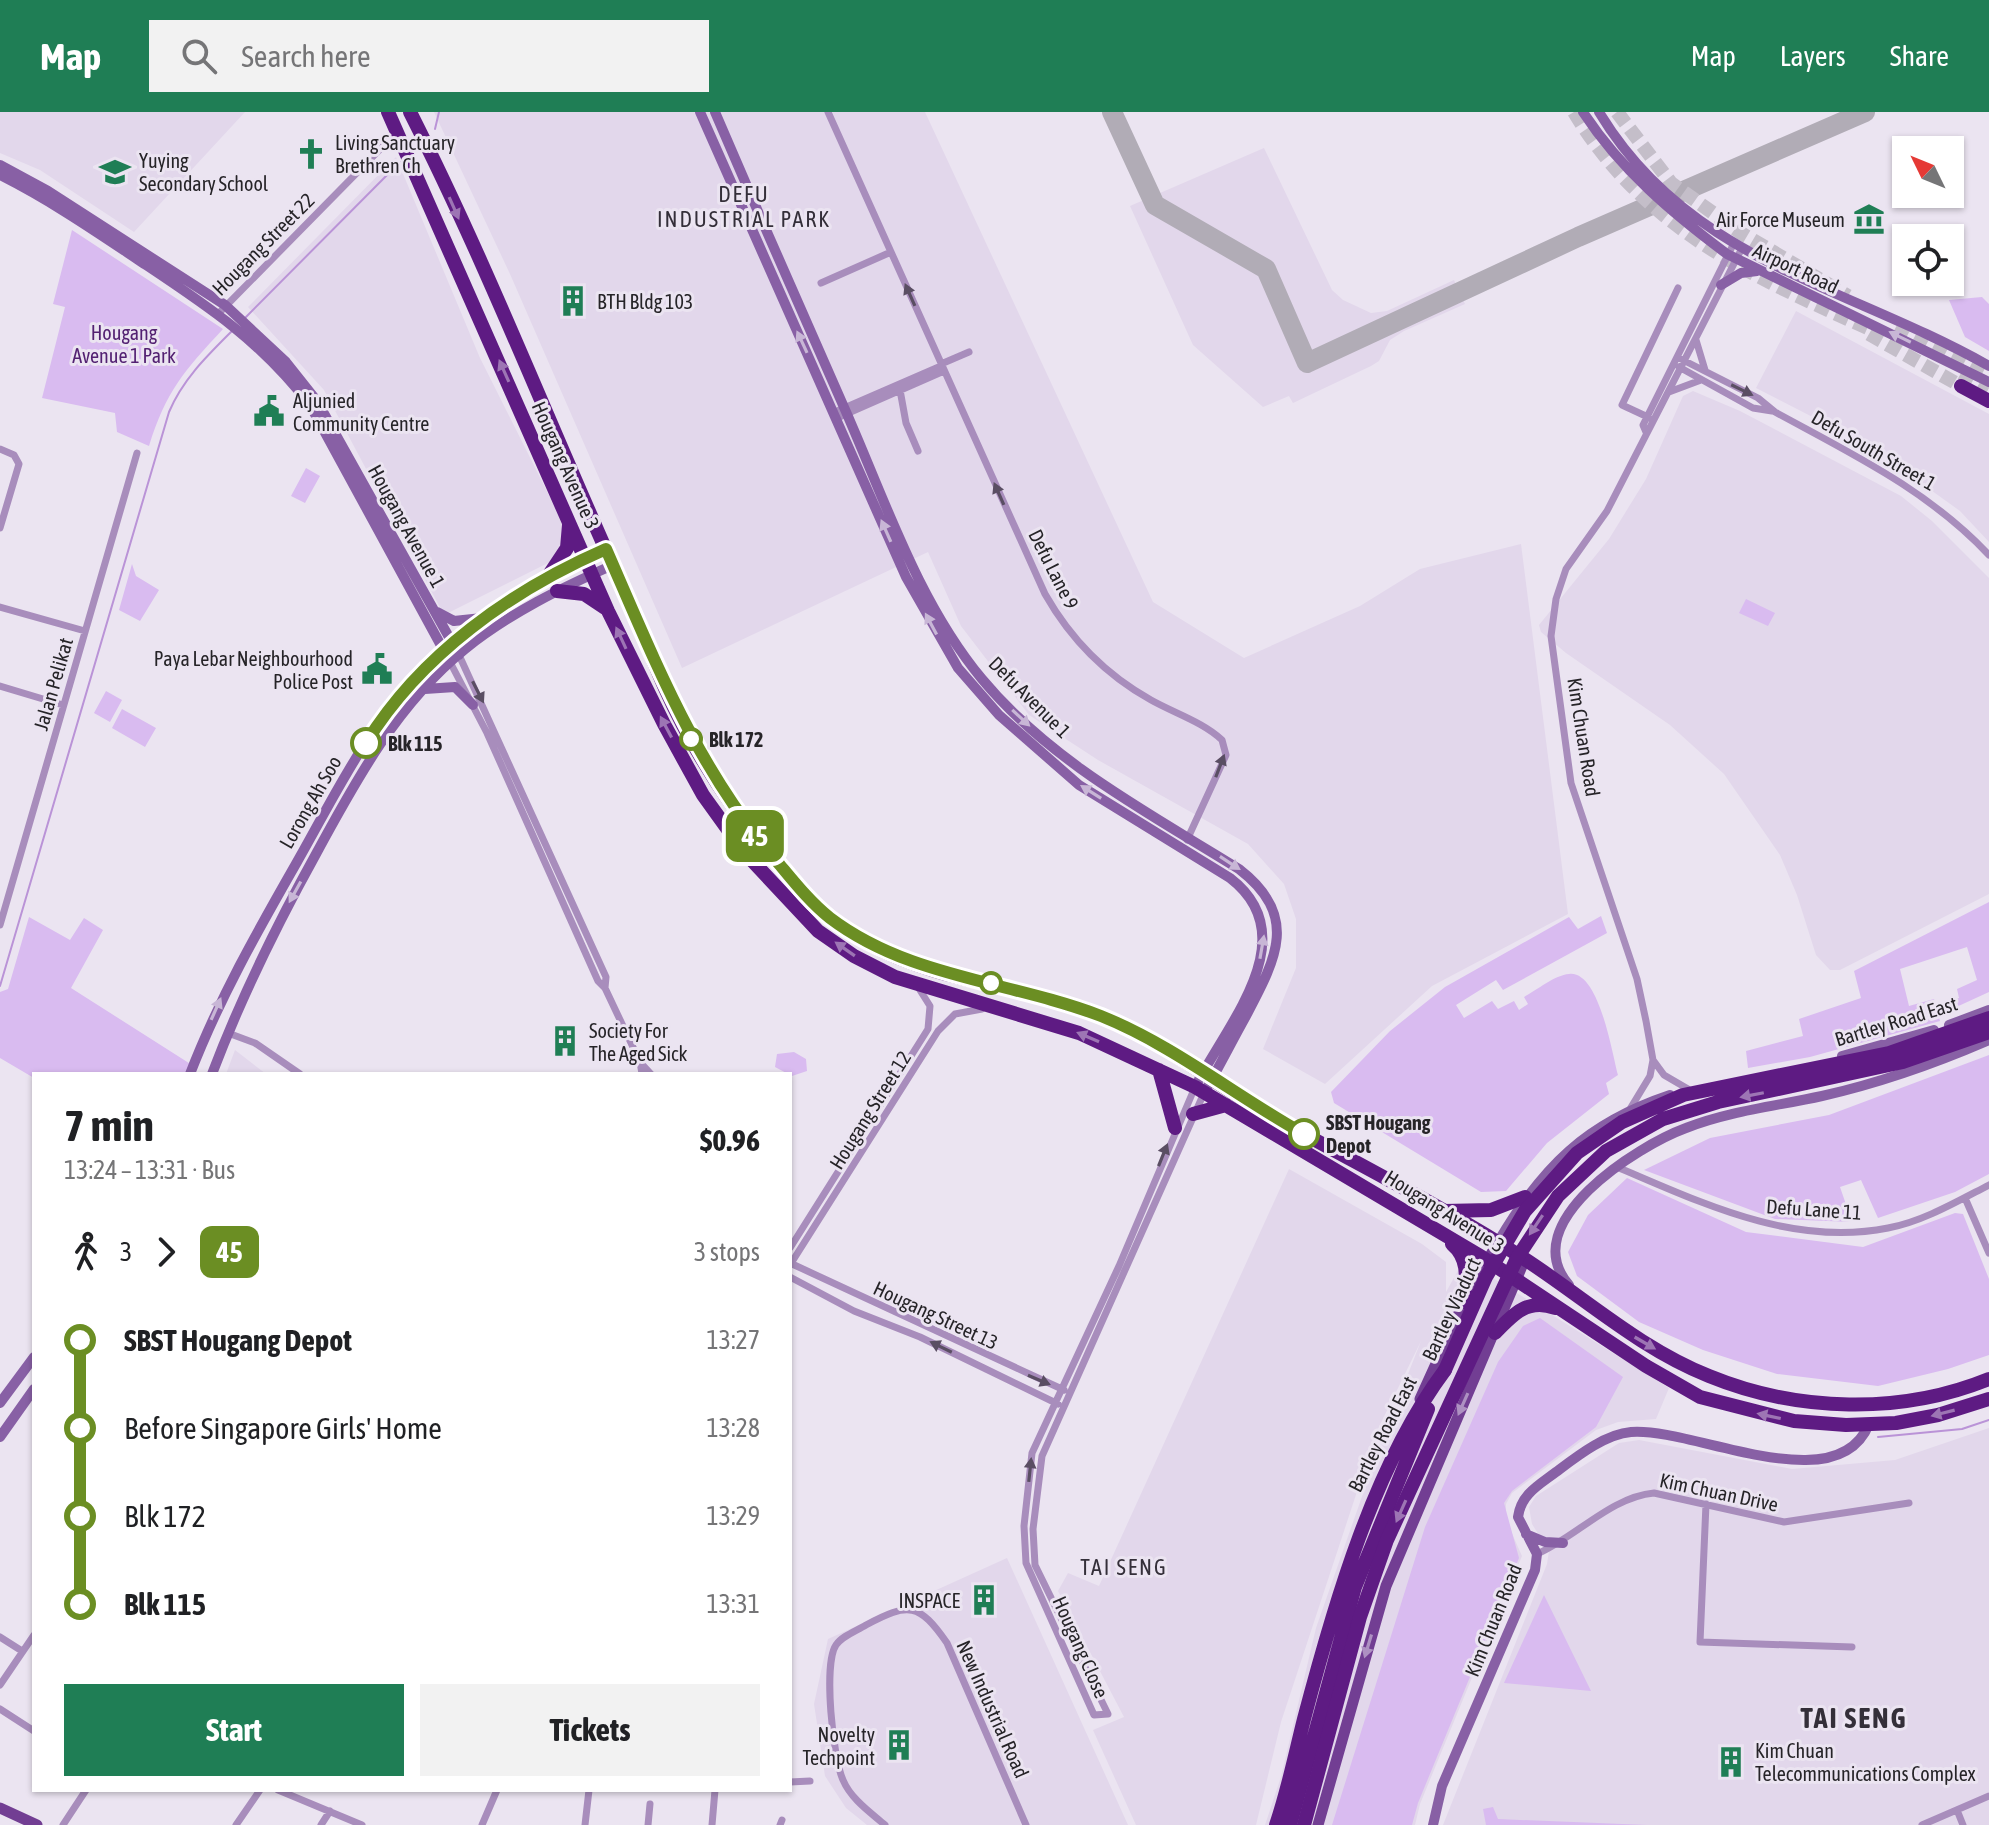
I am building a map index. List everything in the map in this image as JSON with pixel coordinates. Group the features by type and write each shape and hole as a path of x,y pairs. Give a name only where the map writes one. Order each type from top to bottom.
{"highway":[{"name":"Hougang Avenue 3","path":"388,112 608,611 682,758 744,852 818,931 873,967 1079,1033 1200,1090 1517,1278 1700,1397 1794,1421 1846,1425 1896,1423 1938,1415 1989,1399"},
{"name":"Hougang Avenue 3","path":"410,112 606,549 666,691 716,781 771,855 828,916 866,942 916,965 1024,991 1115,1022 1208,1075 1256,1107 1498,1242 1622,1330 1711,1377 1796,1399 1846,1405 1915,1401 1989,1379"},
{"path":"1961,386 1989,401"},
{"path":"547,578 567,548 568,520"},
{"path":"557,591 584,594 608,611"},
{"name":"Bartley Viaduct","path":"1290,1825 1355,1587 1486,1277 1525,1211 1577,1153 1622,1122 1683,1095 1889,1053 1989,1018"},
{"name":"Bartley Viaduct","path":"1304,1825 1360,1617 1387,1540 1512,1268 1534,1229 1558,1196 1606,1151 1663,1119 1698,1106 1903,1062 1989,1032"},
{"path":"1159,1070 1175,1128"},
{"path":"1193,1114 1226,1105"},
{"path":"1444,1211 1491,1210 1525,1197"},
{"path":"1431,1226 1460,1251 1467,1268 1464,1302"},
{"path":"1495,1333 1513,1314 1530,1305 1548,1305 1570,1314"},
{"path":"1274,1825 1304,1717 1362,1533 1401,1442 1445,1370"}],"main road":[{"name":"Defu Avenue 1","path":"700,112 923,585 949,633 982,679 1050,746 1087,774 1255,882 1273,906 1278,935 1272,968 1200,1090"},
{"name":"Defu Avenue 1","path":"715,112 906,577 958,668 999,715 1079,785 1246,890 1261,912 1265,936 1252,981 1208,1075"},
{"name":"Airport Road","path":"1583,112 1632,174 1699,234 1734,252 1949,343 1989,366"},
{"name":"Airport Road","path":"1599,112 1641,170 1757,271 1863,319 1989,382"},
{"name":"Hougang Avenue 1","path":"0,165 48,191 222,309 286,362 317,401 433,609 449,648"},
{"name":"Hougang Avenue 1","path":"0,175 35,193 222,309"},
{"path":"1721,285 1741,273 1757,271"},
{"path":"1852,301 1863,319"},
{"name":"Hougang Avenue 1","path":"245,328 310,405 455,659"},
{"name":"Lorong Ah Soo","path":"191,1072 219,1001 248,946 371,736 413,683 484,618 547,578 606,549"},
{"name":"Lorong Ah Soo","path":"213,1072 262,952 360,775 425,689 455,659 527,607 613,565"},
{"path":"433,609 454,621 484,618"},
{"path":"425,689 455,687 473,705"},
{"path":"248,946 259,940 262,952"},
{"name":"Bartley Road East","path":"1274,1825 1315,1653 1340,1569 1377,1480 1487,1260 1525,1197 1567,1149 1630,1109 1667,1095 1864,1050 1989,1010"},
{"path":"1581,1299 1564,1279 1555,1241 1572,1210 1617,1167 1678,1131 1869,1082 1942,1060 1989,1040"},
{"path":"1864,1050 1873,1053 1880,1062 1869,1082"},
{"path":"1667,1095 1678,1120 1678,1131"},
{"path":"1318,1825 1386,1586 1525,1259"},
{"path":"0,1403 32,1360"},
{"path":"0,1437 32,1392"},
{"name":"Kim Chuan Road","path":"1433,1825 1442,1786 1535,1570 1537,1554 1518,1517 1526,1496 1576,1457 1620,1434 1650,1433 1774,1457 1820,1460 1845,1454 1869,1424"},
{"path":"1846,1425 1855,1442"},
{"path":"1526,1534 1545,1542 1563,1543"},
{"path":"0,1808 37,1825"}],"street":[{"name":"Defu Lane 9","path":"828,112 1060,620 1098,663 1125,685 1222,740 1226,755 1183,849"},
{"name":"Hougang Street 22","path":"222,309 398,131"},
{"path":"821,283 891,252"},
{"name":"Kim Chuan Road","path":"1653,1060 1637,979 1571,783 1551,636 1556,599 1566,569 1607,511 1646,432 1643,425 1669,392 1679,363 1696,338 1734,252"},
{"name":"Kim Chuan Road","path":"1651,418 1734,252"},
{"path":"1651,418 1622,405 1678,288"},
{"path":"1669,392 1704,376 1696,338"},
{"path":"841,413 900,390 969,352"},
{"name":"Defu South Street 1","path":"1679,363 1758,398 1775,412 1902,481 1963,527 1989,555"},
{"path":"841,413 942,367"},
{"path":"900,390 904,414 918,451"},
{"path":"0,449 14,455 19,464 0,528"},
{"name":"Jalan Pelikat","path":"0,925 137,453"},
{"path":"0,607 85,631"},
{"name":"Hougang Avenue 1","path":"455,659 598,981 605,988 640,1062 642,1072"},
{"name":"Hougang Avenue 1","path":"455,659 606,977 605,988"},
{"path":"0,686 63,705"},
{"name":"Hougang Street 12","path":"792,1245 928,1029 930,1006 911,980"},
{"name":"Hougang Street 12","path":"792,1261 945,1021 971,1009 1000,1008"},
{"path":"228,1033 255,1043 297,1072"},
{"path":"1653,1060 1664,1075 1688,1089"},
{"path":"1630,1109 1650,1076 1653,1060"},
{"name":"Hougang Avenue 1","path":"640,1062 649,1072"},
{"name":"Hougang Close","path":"1200,1090 1175,1128 1065,1391 1063,1406 1042,1456 1033,1529 1035,1565 1108,1714 1094,1715 1026,1563 1024,1526 1032,1453 1055,1402 1065,1391 1193,1114 1200,1090"},
{"name":"Defu Lane 11","path":"1617,1167 1697,1202 1780,1226 1845,1232 1889,1228 1965,1198 1989,1185"},
{"path":"1965,1198 1989,1253"},
{"name":"Hougang Street 13","path":"792,1265 1065,1391"},
{"name":"Hougang Street 13","path":"792,1278 854,1311 920,1337 1063,1406"},
{"name":"Kim Chuan Drive","path":"1537,1554 1563,1543 1638,1495 1654,1493 1784,1522 1909,1503"},
{"path":"1706,1504 1700,1642 1852,1647"},
{"name":"New Industrial Road","path":"885,1825 859,1802 842,1780 834,1729 831,1655 842,1639 890,1612 912,1609 922,1612 947,1643 1026,1825"},
{"path":"0,1637 22,1651"},
{"path":"0,1685 32,1638"},
{"path":"0,1709 32,1730"},
{"path":"792,1782 810,1781"},
{"path":"63,1825 85,1792"},
{"path":"236,1825 259,1792"},
{"path":"283,1792 362,1825"},
{"path":"482,1825 496,1792"},
{"path":"585,1825 589,1792"},
{"path":"712,1825 715,1792"},
{"path":"1922,1825 1989,1796"},
{"path":"648,1825 650,1804"},
{"path":"1957,1810 1963,1825"},
{"path":"321,1825 330,1811"}],"shaded area":[{"name":"Yuying Secondary School","path":"0,112 245,112 134,232 40,170 0,153"},
{"path":"434,112 925,112 1153,602 1244,658 1360,606 1420,569 1521,544 1568,914 1432,986 1325,1084 1263,1049 1296,968 1296,919 1284,884 1248,844 1098,760 1029,715 961,626 928,552 682,668 510,274"},
{"path":"1264,148 1332,290 1343,300 1371,313 1387,311 1454,280 1465,304 1390,340 1379,361 1371,366 1293,403 1289,396 1263,407 1193,345 1130,206"},
{"path":"396,157 480,358 576,549 444,615 324,390 248,307"},
{"path":"1796,311 1989,414 1989,542 1960,511 1871,447 1756,388"},
{"path":"1693,391 1740,411 1901,496 1932,521 1989,578 1989,894 1840,970 1830,970 1816,955 1797,895 1780,855 1724,774 1670,725 1566,653 1541,632 1539,625 1609,539 1646,479 1683,396"},
{"path":"235,1050 263,1072 227,1072"},
{"path":"1289,1169 1422,1244 1446,1262 1446,1292 1464,1260 1669,1388 1656,1419 1618,1422 1596,1430 1512,1493 1506,1504 1506,1520 1522,1556 1420,1804 1415,1825 1265,1825 1281,1777 1316,1628 1380,1445 1421,1341 1377,1431 1281,1722 1256,1825 1136,1825 1093,1730 1124,1717 1058,1591 1068,1573 1099,1586"},
{"path":"1989,1428 1989,1825 1443,1825 1547,1564 1549,1551 1532,1524 1529,1507 1536,1496 1619,1443 1639,1440 1792,1469 1895,1460"},
{"path":"1007,1558 1128,1825 867,1825 846,1808 825,1776 814,1704 828,1639"}],"green space":[{"name":"Hougang Avenue 1 Park","path":"72,230 223,329 178,383 162,410 149,446 117,432 115,413 42,398 65,307 53,304"},
{"path":"1982,297 1989,304 1989,351 1965,337 1949,300"},
{"path":"306,468 320,476 305,503 291,496"},
{"path":"132,564 136,576 159,590 140,621 119,610"},
{"path":"1746,599 1775,613 1768,626 1739,613"},
{"path":"106,691 122,700 110,722 94,713"},
{"path":"122,709 156,728 145,747 112,728"},
{"path":"1989,902 1989,992 1952,1009 1950,1001 1959,998 1957,989 1977,980 1967,947 1900,969 1909,1006 1934,999 1940,1021 1810,1057 1748,1068 1746,1051 1803,1036 1799,1019 1861,998 1854,971"},
{"path":"1601,916 1607,933 1503,990 1496,980 1456,1005 1464,1018 1492,1001 1498,1009 1514,1001 1519,1010 1528,1004 1524,997 1569,974 1579,976 1588,985 1608,1032 1618,1075 1606,1083 1609,1094 1547,1143 1506,1191 1481,1192 1334,1103 1331,1092 1390,1031 1445,987 1569,917 1578,929"},
{"path":"29,917 70,940 84,918 103,930 71,988 192,1065 190,1072 32,1072 32,1077 0,1058 0,992 8,989"},
{"path":"794,1052 806,1059 807,1071 792,1076 792,1072 775,1067 777,1054"},
{"path":"1989,1055 1989,1174 1955,1192 1878,1218 1861,1180 1840,1187 1852,1222 1775,1219 1644,1170 1710,1138 1829,1115"},
{"path":"1627,1178 1746,1232 1863,1247 1955,1213 1963,1214 1989,1279 1989,1355 1948,1369 1878,1386 1777,1374 1703,1350 1639,1322 1577,1276 1568,1252 1588,1215"},
{"path":"1540,1318 1623,1377 1596,1427 1512,1491 1504,1503 1519,1558 1418,1803 1412,1825 1332,1825 1425,1527 1498,1362 1523,1326"},
{"path":"1544,1595 1591,1691 1504,1683"},
{"path":"1493,1807 1498,1819 1647,1825 1486,1825 1483,1809"}],"waterway":[{"path":"435,129 439,112"},
{"path":"245,318 400,162"},
{"path":"0,986 169,412 188,378 232,331"},
{"path":"1878,1437 1962,1429 1989,1420"}],"taxiway":[{"path":"1112,112 1155,205 1266,269 1307,363 1578,237 1865,112"}],"tunnel":[{"path":"1574,112 1603,154 1636,190 1671,221 1749,271 1881,334"},
{"path":"1617,112 1671,183 1741,233 1848,296"},
{"path":"1897,325 1989,373"},
{"path":"1869,334 1961,386"},
{"path":"1961,373 1989,388"}],"bus line":[{"name":"45","path":"366,743 413,683 484,618 547,578 606,549 666,691 692,742 749,828 828,916 866,942 916,965 1024,991 1115,1022 1304,1134"}],"place":[{"name":"Living Sanctuary Brethren Ch","path":"311,154"},
{"name":"Yuying Secondary School","path":"115,172"},
{"name":"Air Force Museum","path":"1869,219"},
{"name":"BTH Bldg 103","path":"573,301"},
{"name":"Aljunied Community Centre","path":"269,411"},
{"name":"Paya Lebar Neighbourhood Police Post","path":"377,669"},
{"name":"Blk 172","path":"691,739"},
{"name":"Blk 115","path":"366,743"},
{"name":"Society For The Aged Sick","path":"565,1041"},
{"name":"SBST Hougang Depot","path":"1304,1134"},
{"name":"INSPACE","path":"984,1600"},
{"name":"Novelty Techpoint","path":"899,1745"},
{"name":"Kim Chuan Telecommunications Complex","path":"1731,1762"}],"district":[{"name":"DEFU INDUSTRIAL PARK","path":"744,206"},
{"name":"TAI SENG","path":"1124,1567"},
{"name":"TAI SENG","path":"1854,1718"}]}
